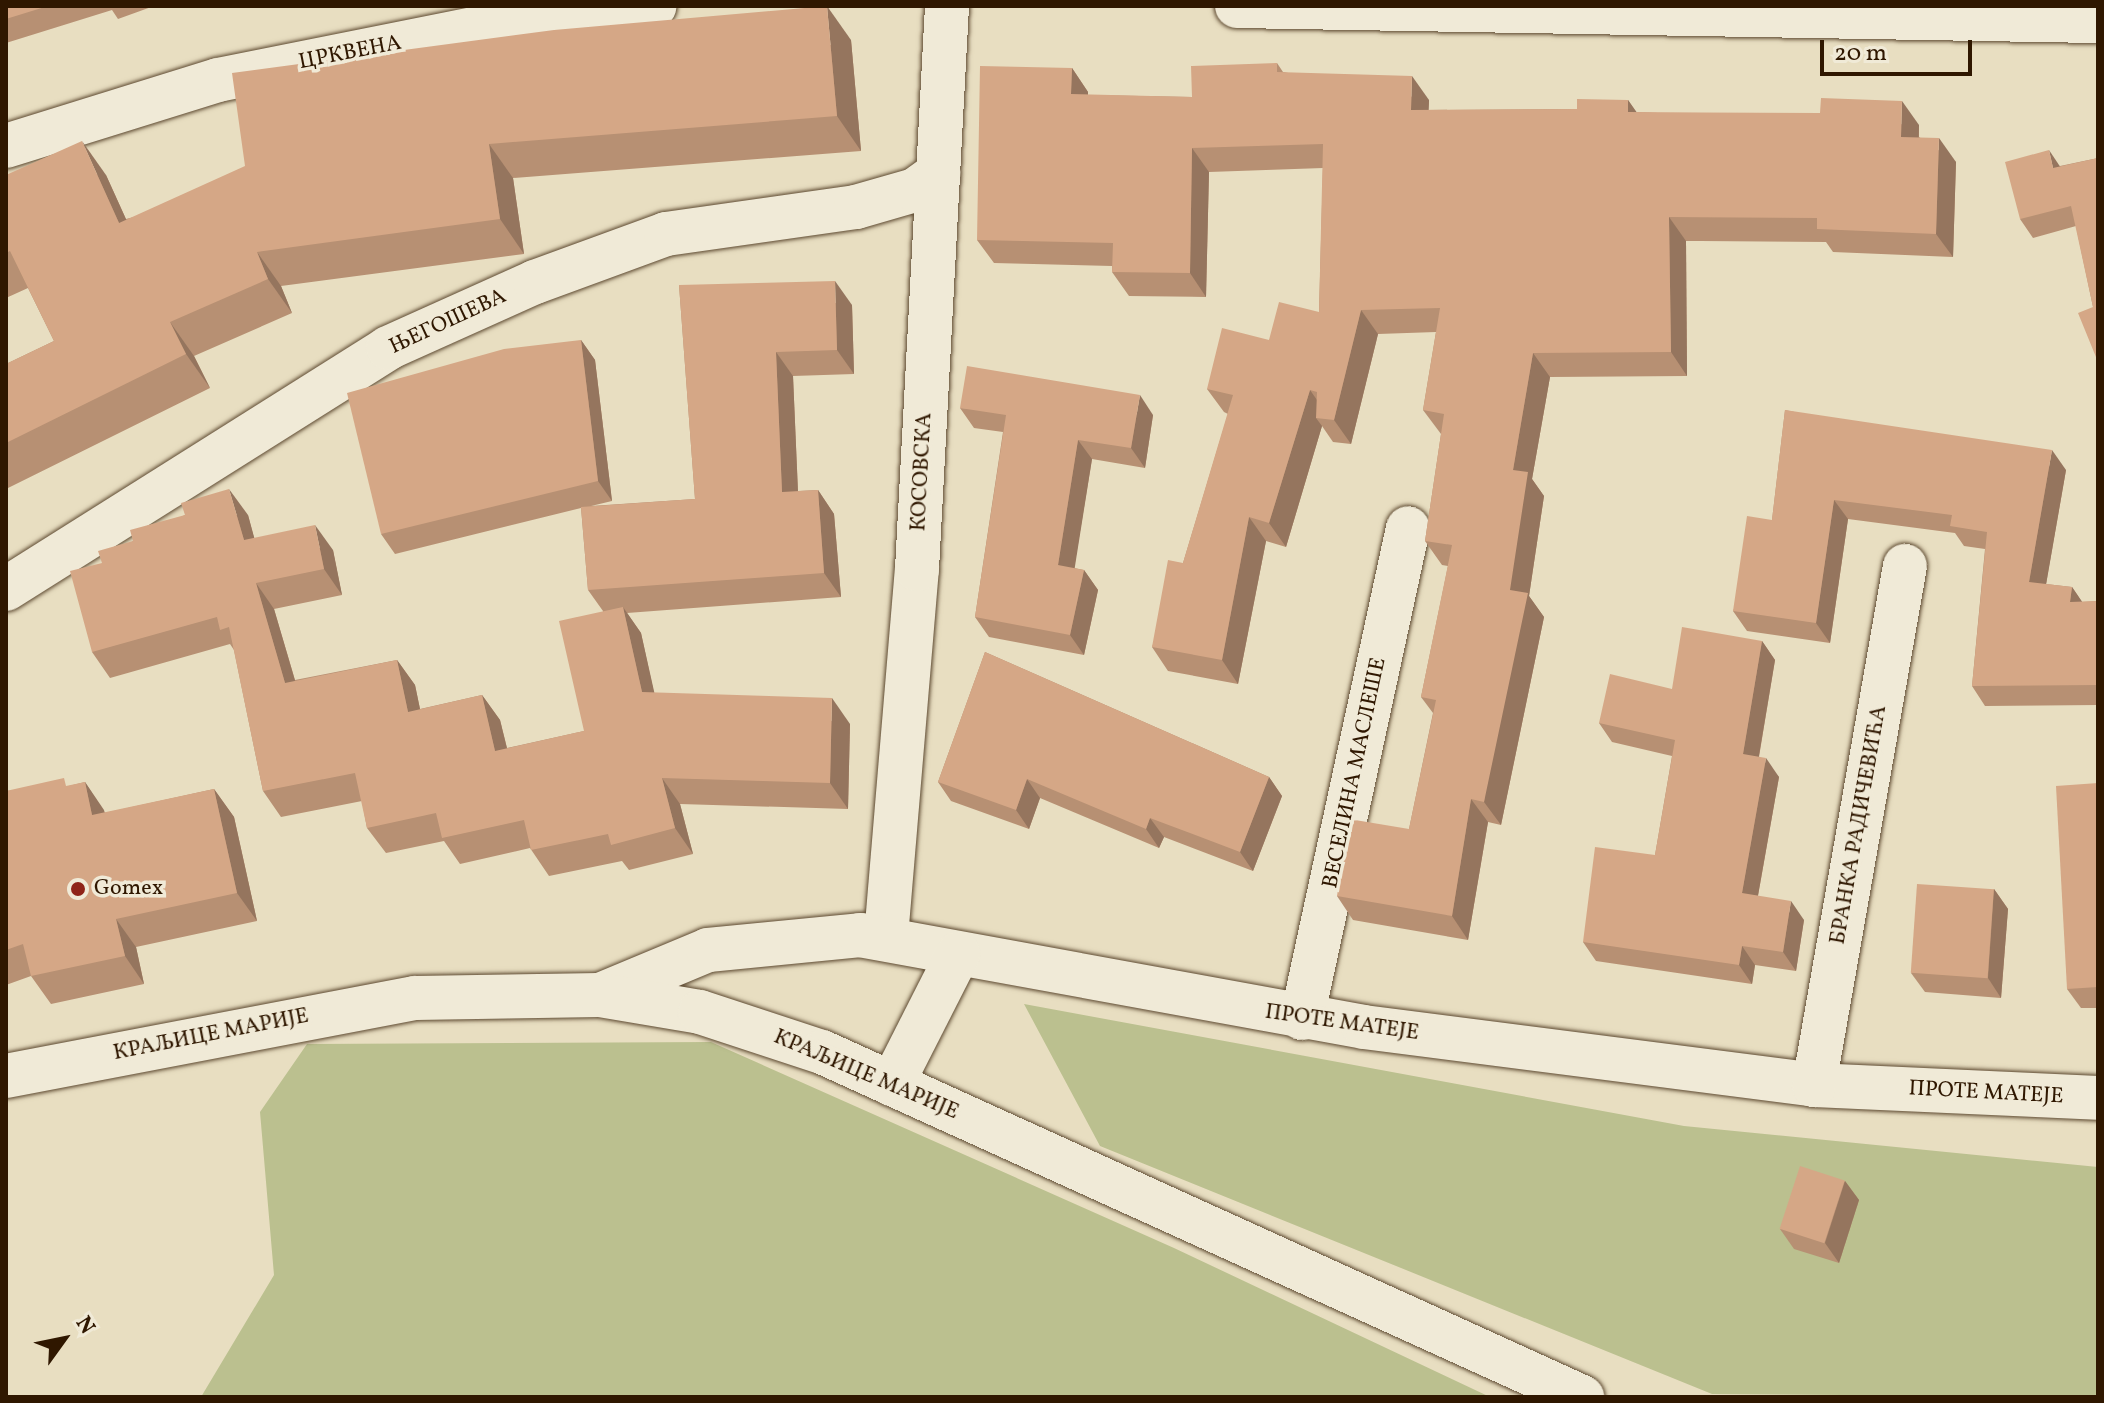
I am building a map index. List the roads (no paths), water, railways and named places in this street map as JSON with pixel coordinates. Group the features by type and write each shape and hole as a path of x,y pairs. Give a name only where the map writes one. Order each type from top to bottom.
{"street":[{"name":"ЦРКВЕНА","path":"6,146 218,80 532,17 655,6"},
{"name":"КОСОВСКА","path":"886,937 947,6"},
{"path":"1237,6 2098,21"},
{"name":"ЊЕГОШЕВА","path":"6,589 388,348 535,282 666,234 856,207 915,190 938,173"},
{"name":"ВЕСЕЛИНА МАСЛЕШЕ","path":"1302,1018 1408,528"},
{"name":"БРАНКА РАДИЧЕВИЋА","path":"1814,1085 1905,566"},
{"name":"ПРОТЕ МАТЕЈЕ","path":"600,995 708,950 819,935 886,937 958,954 1302,1018 1814,1085 2098,1098"},
{"path":"892,1084 958,954"},
{"name":"КРАЉИЦЕ МАРИЈЕ","path":"6,1076 415,998 600,995 700,1012 892,1084 1582,1397"}],"place":[{"name":"Gomex","path":"78,889"}]}
